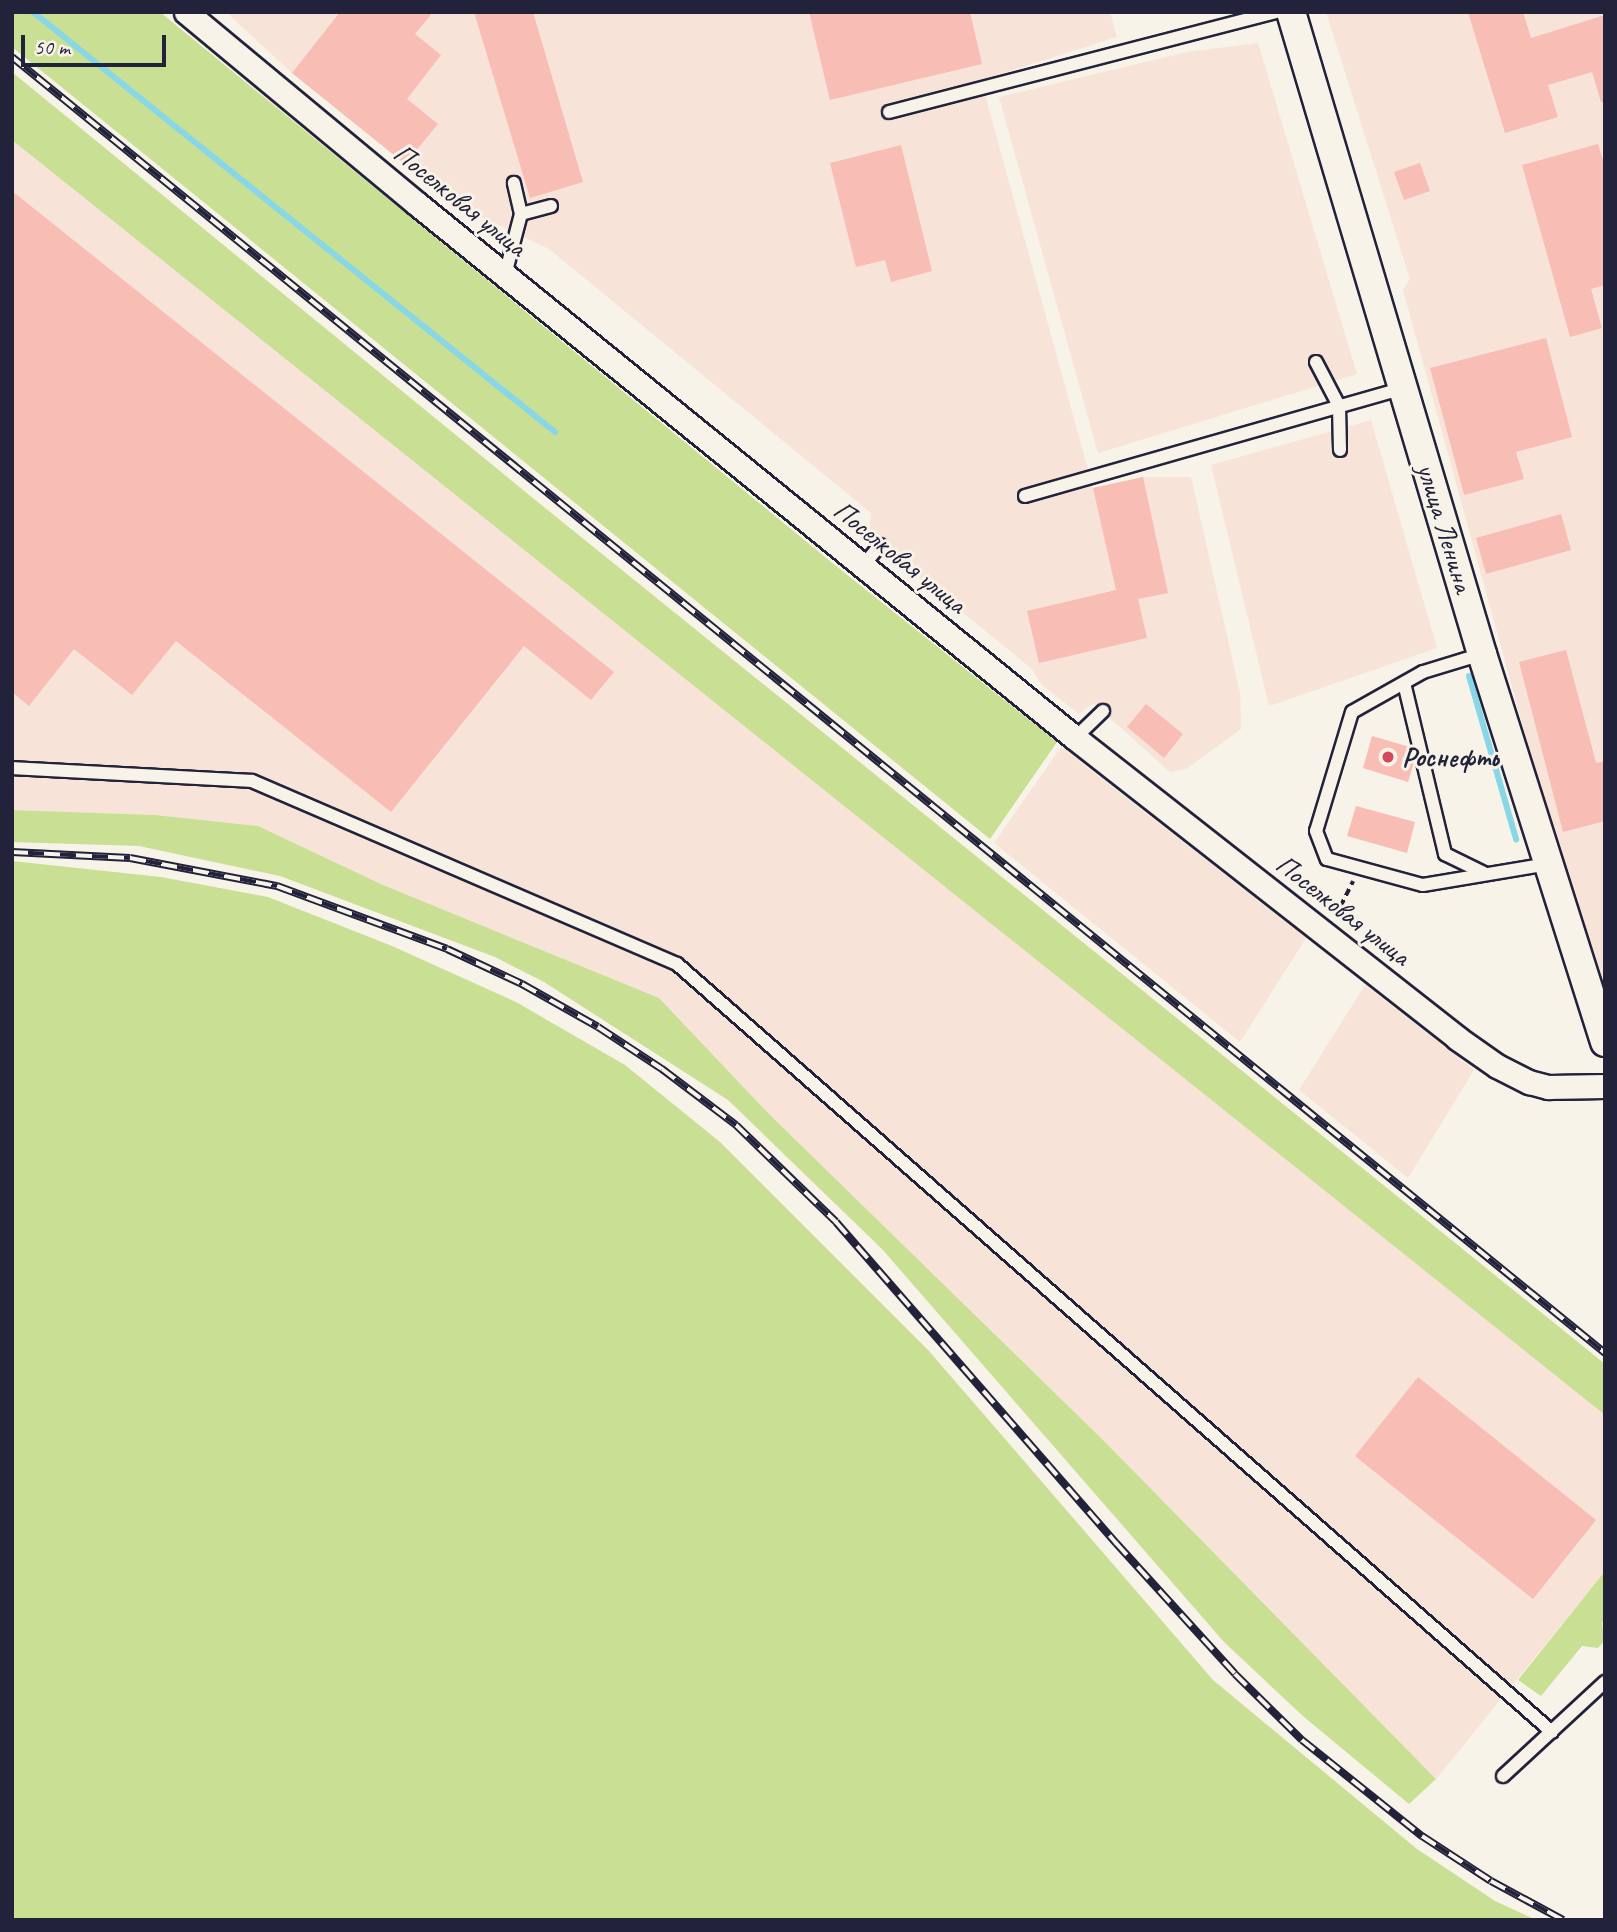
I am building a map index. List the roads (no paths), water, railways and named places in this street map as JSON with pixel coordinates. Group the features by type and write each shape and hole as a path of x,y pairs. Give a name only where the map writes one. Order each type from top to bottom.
{"street":[{"name":"Поселковая улица","path":"186,12 505,275 1075,737 1497,1066 1529,1082 1548,1087 1605,1086"},
{"name":"улица Ленина","path":"1291,12 1482,654 1605,1042"}],"lane":[{"path":"889,112 1276,12"},
{"path":"505,275 521,214 514,183"},
{"path":"521,214 551,206"},
{"path":"1316,362 1339,405 1340,450"},
{"path":"1026,496 1403,388"},
{"path":"863,566 880,545"},
{"path":"1482,654 1423,672 1352,712 1315,831 1327,859 1423,885 1548,864"},
{"path":"1404,683 1444,854 1485,873"},
{"path":"1075,737 1103,711"},
{"path":"12,768 252,781 677,964 1552,1732"},
{"path":"1503,1776 1605,1682"}],"waterway":[{"path":"33,12 555,432"},
{"path":"1469,676 1516,839"}],"railway":[{"path":"12,57 1605,1353"},
{"path":"12,852 130,858 277,886 447,949 522,984 598,1027 662,1069 736,1125 836,1222 1116,1543 1235,1674 1302,1740 1422,1836 1491,1881 1563,1920"}],"place":[{"name":"Роснефть","path":"1388,757"}]}
